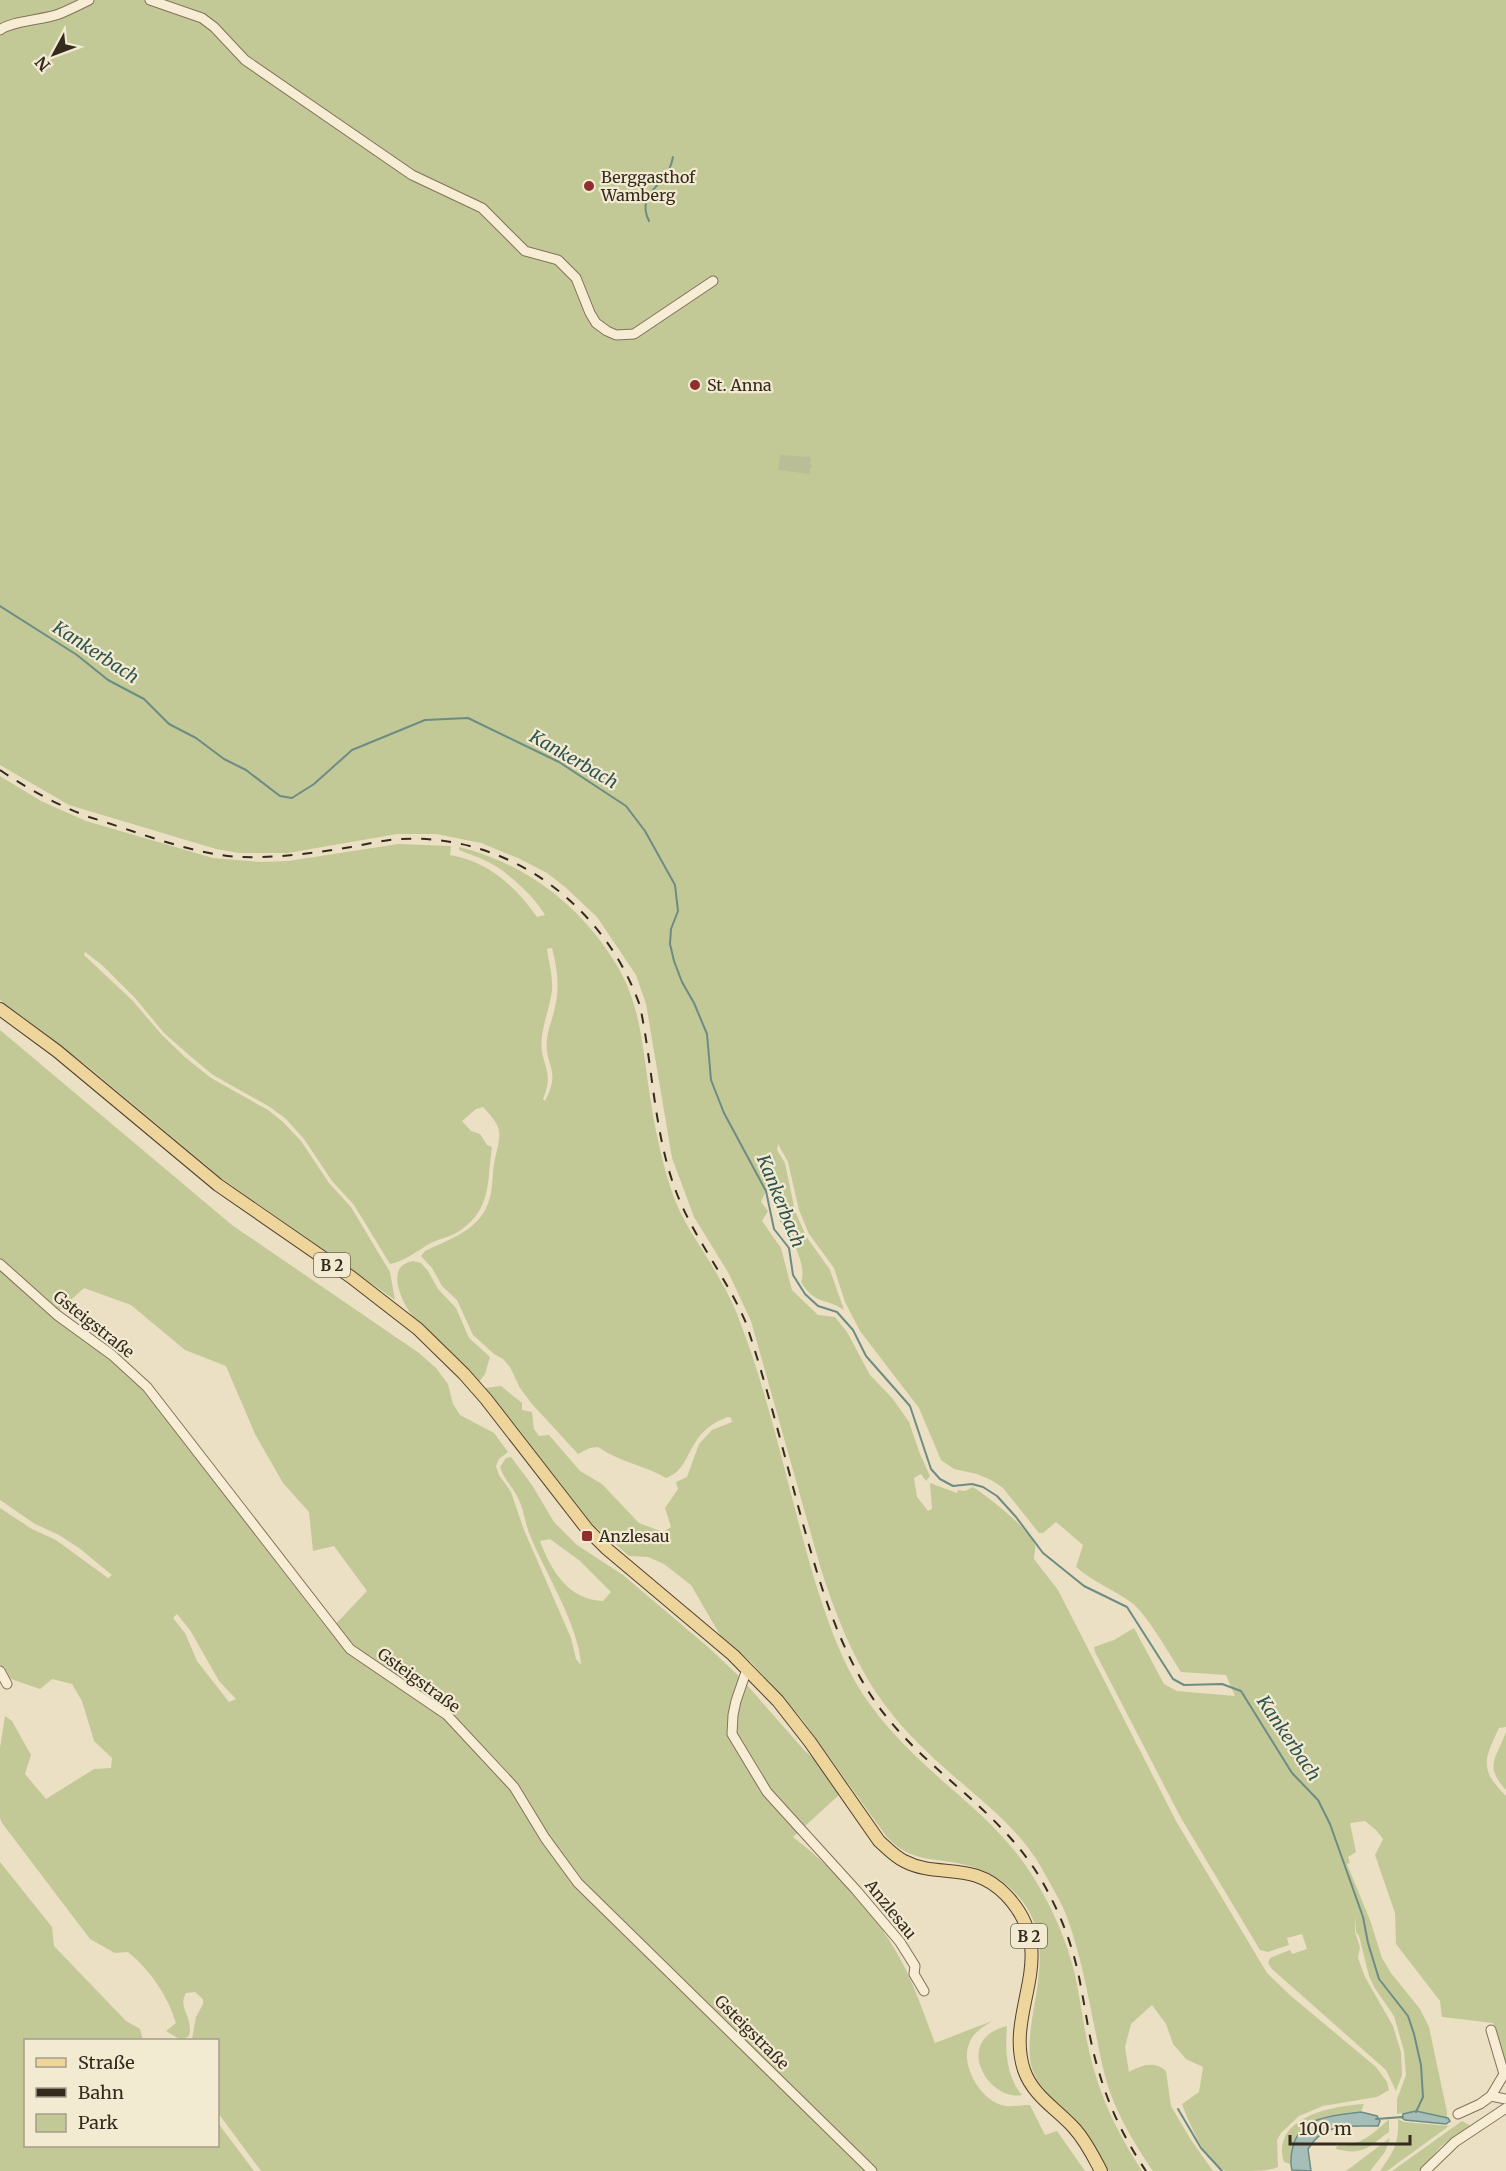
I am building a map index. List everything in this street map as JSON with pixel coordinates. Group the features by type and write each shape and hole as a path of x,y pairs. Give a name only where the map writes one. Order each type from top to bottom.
{"main road":[{"name":"B 2","path":"0,1009 64,1057 218,1185 351,1277 418,1329 486,1399 587,1529 718,1641 747,1669 796,1724 879,1841 892,1853 905,1862 918,1866 979,1876 1004,1893 1022,1914 1032,1948 1032,1967 1020,2037 1024,2069 1029,2082 1039,2095 1073,2127 1089,2147 1101,2171"}],"street":[{"path":"0,30 5,26 60,14 89,0"},
{"path":"150,0 202,18 214,27 245,60 412,175 482,208 525,251 558,260 576,278 590,314 607,331 616,335 634,334 713,281"},
{"name":"Gsteigstraße","path":"0,1264 57,1315 112,1355 147,1386 350,1649 447,1715 514,1787 545,1838 578,1883 872,2171"},
{"name":"Anzlesau","path":"747,1669 736,1701 732,1734 767,1792 900,1942 915,1966 914,1974 920,1988 924,1991"},
{"path":"0,1671 7,1684"},
{"path":"1458,2114 1493,2097 1504,2074 1491,2030"},
{"path":"1493,2097 1506,2099"},
{"path":"1425,2171 1455,2142 1506,2108"}],"green space":[{"path":"0,0 1506,0 1506,1727 1499,1728 1490,1748 1487,1764 1491,1778 1506,1796 1506,2066 1493,2023 1442,2017 1440,2001 1396,1944 1395,1913 1375,1855 1383,1839 1365,1821 1350,1823 1356,1852 1348,1857 1350,1863 1347,1864 1370,1920 1382,1958 1420,2009 1429,2027 1447,2117 1418,2111 1397,2114 1397,2099 1406,2075 1404,2051 1394,2016 1369,1976 1356,1932 1355,1915 1355,1932 1360,1947 1358,1958 1365,1977 1393,2026 1401,2052 1402,2075 1396,2091 1386,2070 1272,1969 1268,1963 1270,1958 1290,1950 1292,1954 1307,1949 1302,1934 1287,1938 1289,1945 1268,1952 1260,1950 1181,1818 1094,1647 1114,1640 1134,1628 1164,1684 1177,1691 1235,1696 1226,1675 1181,1672 1138,1608 1076,1567 1083,1545 1056,1522 1043,1533 1039,1533 1003,1488 977,1474 954,1469 941,1460 919,1408 860,1331 845,1302 834,1268 809,1234 799,1210 788,1162 778,1144 777,1150 785,1163 795,1211 806,1236 830,1270 844,1310 811,1295 801,1282 800,1259 793,1242 780,1222 774,1190 766,1191 761,1202 768,1211 762,1221 781,1248 792,1290 818,1315 835,1317 847,1332 870,1375 893,1399 909,1422 930,1476 926,1481 921,1474 914,1478 917,1497 928,1511 932,1509 930,1483 957,1493 958,1490 965,1491 973,1487 1025,1530 1035,1547 1034,1559 1058,1590 1176,1821 1267,1973 1376,2067 1387,2082 1389,2090 1377,2097 1323,2106 1299,2116 1277,2140 1278,2167 1261,2171 1226,2171 1219,2168 1206,2153 1182,2104 1199,2092 1203,2067 1186,2059 1173,2044 1166,2024 1152,2005 1131,2024 1125,2047 1129,2072 1152,2065 1166,2071 1171,2106 1213,2171 1153,2171 1150,2167 1119,2114 1111,2095 1103,2070 1083,1972 1072,1933 1063,1907 1041,1867 1008,1824 940,1764 901,1725 871,1684 850,1646 820,1566 751,1321 729,1274 694,1217 672,1158 646,1004 636,975 597,917 565,887 547,873 520,859 481,843 436,834 397,834 288,853 239,853 216,849 69,805 0,765"},
{"path":"780,455 811,457 810,464 813,466 810,474 778,470"},
{"path":"0,776 41,801 86,821 213,858 261,862 288,861 398,844 451,846 450,855 464,858 489,869 520,896 537,917 545,915 527,892 510,877 494,865 459,850 459,847 483,854 528,876 549,890 586,924 616,964 630,992 641,1037 657,1137 671,1189 686,1224 729,1296 742,1327 765,1395 811,1569 837,1644 856,1683 886,1725 1000,1834 1022,1860 1039,1886 1058,1923 1072,1962 1089,2049 1099,2086 1115,2124 1142,2171 1109,2171 1083,2130 1045,2090 1034,2074 1030,2059 1030,2042 1039,1971 1039,1940 1029,1911 1019,1897 1003,1882 990,1874 957,1863 915,1856 905,1852 886,1836 802,1719 752,1663 720,1635 691,1585 664,1564 648,1557 629,1556 590,1522 485,1388 501,1386 522,1403 522,1410 532,1412 534,1429 539,1436 549,1435 580,1471 602,1484 639,1523 663,1532 671,1527 665,1508 678,1489 676,1482 687,1477 699,1444 712,1430 732,1422 728,1417 705,1430 684,1464 666,1478 598,1447 578,1454 532,1404 503,1359 473,1335 457,1300 442,1286 432,1268 421,1256 425,1251 464,1232 473,1225 486,1208 491,1193 499,1140 498,1128 491,1115 483,1107 476,1109 462,1121 471,1131 480,1134 487,1145 492,1147 486,1193 478,1213 458,1232 390,1264 354,1205 332,1181 304,1139 286,1119 270,1107 213,1075 164,1033 135,998 102,965 85,952 84,955 133,1001 162,1035 186,1058 211,1078 268,1110 301,1141 329,1183 351,1207 390,1272 395,1300 221,1178 86,1065 0,1000","holes":["552,948 557,992 547,1048 552,1081 545,1101 543,1099 548,1080 541,1046 552,985 547,949"]},
{"path":"0,1030 232,1225 419,1353 436,1368 448,1384 453,1404 460,1415 494,1433 508,1452 499,1459 496,1466 499,1475 511,1492 524,1530 571,1638 576,1659 581,1665 579,1649 568,1616 529,1533 518,1498 501,1471 500,1467 506,1458 511,1457 532,1485 554,1522 577,1545 623,1575 739,1676 816,1761 839,1795 793,1837 825,1864 856,1896 894,1947 908,1975 935,2043 992,2021 976,2033 969,2044 968,2063 975,2082 981,2091 997,2103 1009,2106 1030,2105 1045,2135 1057,2131 1085,2171 261,2171 219,2114 219,2039 192,2039 196,2017 203,2004 203,1999 195,1992 186,1993 184,1998 183,2003 190,2029 189,2036 179,2039 166,2031 176,2023 163,1993 151,1975 128,1952 115,1953 90,1939 0,1818 0,1748 5,1716 12,1721 31,1755 25,1774 46,1799 94,1769 111,1768 112,1758 94,1741 82,1701 72,1684 52,1679 40,1689 8,1678 0,1666 0,1508 32,1529 56,1540 108,1578 112,1575 79,1548 59,1535 35,1524 0,1500 0,1269 10,1269 0,1260","holes":["84,1288 131,1305 185,1350 226,1366 255,1434 283,1483 309,1512 313,1551 334,1546 367,1591 329,1631 143,1390 109,1358 53,1316","550,1539 580,1561 611,1592 603,1601 580,1595 562,1582 540,1541","177,1614 190,1630 219,1681 236,1699 229,1702 197,1661 185,1633 173,1618"]},
{"path":"413,1261 421,1263 428,1271 438,1289 456,1308 469,1338 490,1357 485,1374 479,1382 418,1322 405,1305 397,1278 404,1264"},
{"path":"1506,1732 1506,1790 1495,1774 1494,1761"},
{"path":"0,1862 52,1927 54,1946 126,2021 140,2029 143,2039 24,2039 24,2147 219,2147 219,2124 254,2171 0,2171"},
{"path":"1007,2026 1008,2062 1013,2080 1022,2095 1002,2092 986,2077 981,2067 980,2046 993,2031"},
{"path":"1364,2104 1361,2111 1323,2117 1306,2125 1294,2140 1290,2164 1284,2162 1282,2147 1287,2134 1295,2124 1321,2111"},
{"path":"1389,2119 1389,2132 1365,2149 1345,2151 1336,2149 1337,2146 1353,2144 1366,2138"},
{"path":"1398,2119 1404,2122 1449,2126 1387,2171 1380,2171 1395,2147"},
{"path":"1462,2121 1471,2126 1441,2146 1419,2171 1392,2171"},
{"path":"1390,2138 1385,2152 1370,2171 1346,2171"}],"water":[{"path":"1416,2111 1448,2118 1450,2121 1446,2124 1402,2118 1403,2114"},
{"path":"1361,2112 1377,2116 1380,2121 1378,2126 1339,2127 1322,2134 1308,2149 1311,2171 1292,2170 1293,2146 1303,2128 1330,2116"}],"waterway":[{"path":"649,221 646,213 647,200 669,169 673,157"},
{"name":"Kankerbach","path":"0,606 77,655 108,680 144,699 169,724 196,738 224,759 246,770 280,796 292,798 314,784 352,750 425,720 468,718 559,762 626,806 645,831 675,885 678,911 671,929 670,944 674,961 707,1034 711,1080 724,1113 766,1191 774,1229 789,1248 793,1275 805,1294 818,1306 837,1312 853,1330 866,1356 910,1406 931,1469 940,1479 953,1486 972,1484 983,1487 997,1496 1043,1553 1084,1586 1127,1607 1173,1679 1184,1685 1222,1684 1241,1691 1292,1773 1318,1800 1330,1824 1363,1917 1379,1979 1408,2016 1414,2034 1421,2065 1423,2097 1416,2112"},
{"path":"1178,2109 1201,2148 1222,2171"},
{"name":"Kankerbach","path":"1376,2119 1403,2117"}],"railway":[{"path":"0,770 43,796 89,817 186,848 225,856 297,855 400,839 440,840 479,848 515,863 548,883 577,908 603,937 624,970 640,1006 663,1149 669,1172 684,1211 730,1290 746,1323 814,1562 849,1656 874,1700 894,1726 1012,1840 1032,1866 1050,1896 1075,1959 1092,2046 1103,2085 1118,2123 1146,2171"}],"place":[{"name":"Berggasthof Wamberg","path":"589,186"},
{"name":"St. Anna","path":"695,385"},
{"name":"Anzlesau","path":"587,1536"}]}
